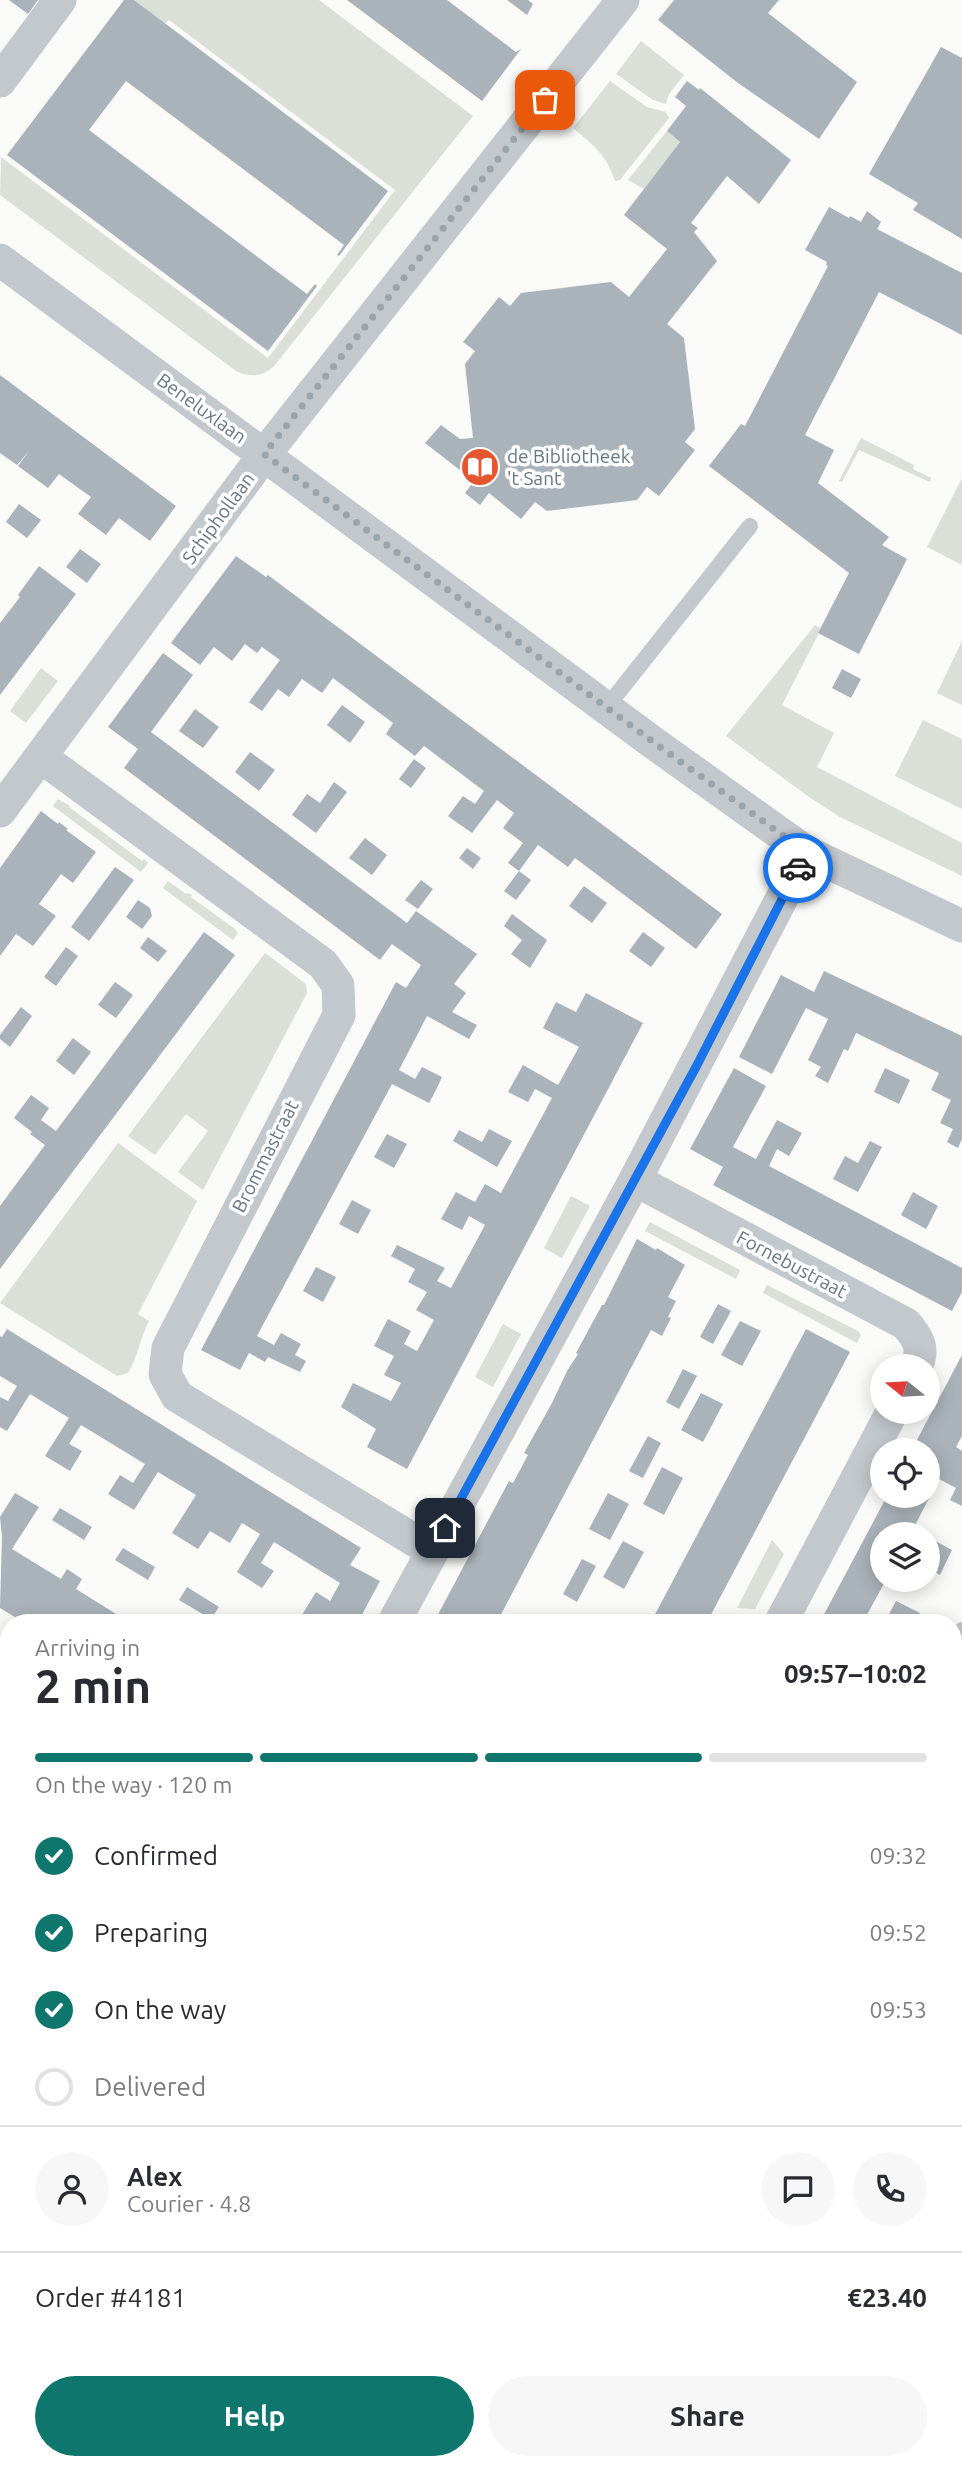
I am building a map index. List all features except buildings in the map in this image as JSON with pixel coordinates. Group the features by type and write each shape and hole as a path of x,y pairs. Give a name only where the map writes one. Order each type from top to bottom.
{"street":[{"path":"0,81 60,0"},
{"name":"Schiphollaan","path":"0,811 264,454 624,0"},
{"name":"Beneluxlaan","path":"0,260 606,708 806,852 962,926"},
{"name":"Brommastraat","path":"41,757 323,964 338,985 339,1015 168,1348 165,1374 177,1396 432,1551"},
{"path":"398,1614 635,1180 806,852"},
{"name":"Fornebustraat","path":"635,1180 906,1324 918,1338 920,1354"},
{"path":"785,1614 886,1424"}],"lane":[{"path":"606,708 750,526"}],"shaded area":[{"path":"134,0 319,0 473,116 275,365 261,374 247,375 236,371 0,195 1,157 268,358 395,190 169,20 165,24"},
{"path":"641,41 684,75 669,94 666,104 653,100 616,74"},
{"path":"610,81 647,107 666,112 669,118 620,180 615,181 603,157 573,128"},
{"path":"667,131 680,142 644,189 628,180"},
{"path":"861,438 914,465 913,469 931,478 930,482 859,450 842,482 839,481"},
{"path":"962,478 962,565 927,547"},
{"path":"815,625 820,628 819,633 782,705 834,733 817,767 962,843 962,876 840,817 726,736"},
{"path":"962,641 962,705 937,693"},
{"path":"41,668 58,681 26,723 10,711"},
{"path":"923,720 962,739 962,809 895,776"},
{"path":"58,799 142,861 144,859 148,863 141,872 53,806"},
{"path":"168,881 186,894 192,895 191,897 235,929 238,933 233,940 163,888"},
{"path":"265,953 306,984 307,993 203,1190 178,1172 208,1131 186,1114 155,1155 128,1136"},
{"path":"118,1143 197,1201 138,1314 149,1321 137,1354 128,1373 117,1376 0,1303"},
{"path":"571,1196 590,1206 562,1258 544,1248"},
{"path":"650,1222 740,1270 736,1279 645,1231"},
{"path":"767,1285 858,1331 861,1335 857,1343 763,1293"},
{"path":"503,1324 521,1334 493,1387 475,1377"},
{"path":"772,1540 784,1554 755,1609 737,1608"}],"way so far":[{"path":"545,100 264,454 806,852 798,868"}],"place":[{"name":"de Bibliotheek 't Sant","path":"480,467"}],"route":[{"path":"445,1528 696,1067 798,868"}]}
